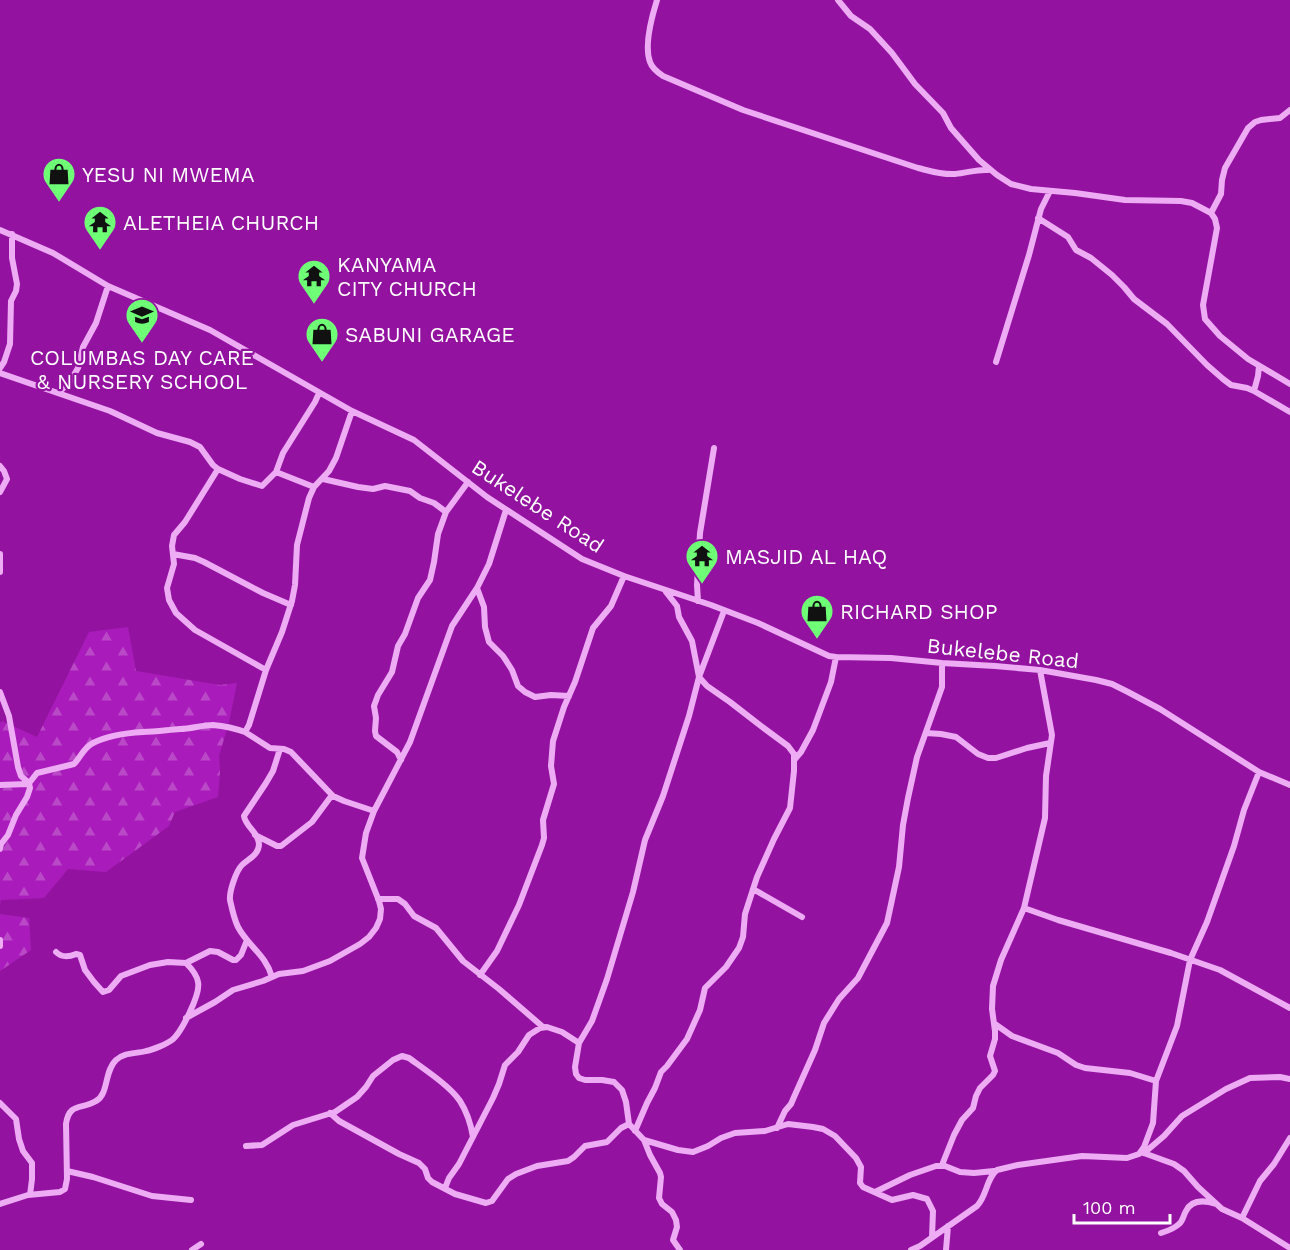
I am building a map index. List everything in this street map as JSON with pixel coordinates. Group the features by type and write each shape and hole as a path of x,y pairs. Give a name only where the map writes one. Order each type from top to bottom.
{"street":[{"path":"657,0 651,27 649,54 653,68 663,76 743,110 918,168 945,174 977,169 989,170"},
{"path":"838,0 851,16 866,26 886,46 915,84 943,113 951,128 979,160 989,170 1011,184 1125,200 1175,200 1192,203 1211,213 1215,219 1216,228 1203,305 1205,319 1220,336 1259,366 1290,384"},
{"path":"1211,213 1221,194 1225,168 1248,128 1261,120 1280,118 1290,110"},
{"path":"996,362 1038,218 1050,191"},
{"path":"1038,218 1068,237 1076,250 1091,258 1112,275 1134,299 1167,324 1222,379 1231,385 1254,391 1290,412"},
{"name":"Bukelebe Road","path":"0,230 53,253 108,286 210,330 351,411 414,440 507,510 582,559 758,623 829,656 891,658 1040,670 1096,680 1128,692 1160,709 1258,772 1290,785"},
{"path":"0,368 10,344 11,302 17,284 12,258 12,234"},
{"path":"58,393 69,383 78,368 83,347 96,323 108,286"},
{"path":"1254,391 1259,366"},
{"path":"0,373 110,411 151,431 196,444 218,469 262,486 276,472 280,458 319,393"},
{"path":"245,732 291,605 304,513 314,487 336,458 351,411"},
{"path":"698,601 700,533 714,448"},
{"path":"0,466 7,479 0,492"},
{"path":"218,469 172,539 174,564 167,588 169,600 176,613 195,630 266,670"},
{"path":"276,472 314,487"},
{"path":"322,479 358,487 373,489 385,486 410,491 446,512"},
{"path":"402,760 397,752 376,736 374,706 391,675 398,646 418,598 430,580 438,534 446,512 468,482"},
{"path":"186,1018 233,990 283,973 320,966 360,944 372,934 380,919 381,909 362,856 366,832 374,811 402,760 452,626 477,588 489,564 507,510"},
{"path":"0,554 0,572"},
{"path":"173,554 195,558 291,605"},
{"path":"480,975 497,951 519,905 542,844 543,820 554,784 551,766 552,743 593,628 611,606 624,576"},
{"path":"477,588 484,607 485,627 489,642 503,656 518,686 535,697 569,696"},
{"path":"636,1131 661,1072 687,1039 700,1010 705,988 726,968 739,948 745,914 757,877 790,808 795,759 791,749 783,741 707,686 699,677 692,641 679,617 677,606 665,590"},
{"path":"680,1250 673,1240 676,1220 659,1198 661,1177 644,1140 629,1124 625,1098 617,1084 602,1080 585,1080 576,1076 575,1067 579,1043 592,1022 607,979 633,892 645,840 666,787 699,677 724,611"},
{"path":"795,759 813,730 831,682 836,657"},
{"path":"777,1128 791,1104 824,1023 839,999 858,978 886,925 900,861 906,807 917,757 942,687 942,663"},
{"path":"942,1165 962,1120 973,1108 980,1088 996,1070 990,1056 995,1039 992,1009 993,986 1000,960 1024,908 1045,818 1046,776 1051,729 1040,670"},
{"path":"0,692 9,716 18,767 21,776 29,783 30,788 0,849"},
{"path":"0,785 29,783 37,773 74,764 90,744 118,734 210,725 245,732 270,748 291,752 332,795 374,811"},
{"path":"926,733 956,737 978,754 988,758 996,758 1050,743"},
{"path":"272,977 267,962 237,926 230,895 240,866 257,850 259,842 244,820 244,816 273,771 280,749"},
{"path":"1142,1152 1153,1123 1156,1081 1180,1016 1190,960 1207,922 1258,772"},
{"path":"254,834 281,846 312,822 332,795"},
{"path":"753,889 802,917"},
{"path":"378,899 393,898 402,902 414,916 436,928 459,957 543,1027 562,1032 579,1043"},
{"path":"1024,908 1220,970 1290,1008"},
{"path":"0,940 0,946"},
{"path":"56,952 60,956 80,955 85,970 103,992 109,990 121,976 150,965 168,962 186,963 210,951 236,960 241,955 247,940"},
{"path":"0,1204 30,1195 62,1191 66,1187 66,1124 70,1112 100,1098 110,1067 118,1059 131,1053 146,1052 171,1040 177,1034 196,998 199,985 186,963"},
{"path":"995,1024 1012,1036 1058,1053 1074,1064 1085,1068 1130,1073 1156,1081"},
{"path":"445,1188 500,1084 505,1065 518,1052 529,1035 543,1027"},
{"path":"246,1146 261,1146 293,1125 340,1108 366,1088 373,1076 393,1060 405,1056 453,1092 466,1112 473,1137"},
{"path":"875,1192 920,1171 942,1165 960,1172 974,1173 1082,1156 1127,1158 1135,1156 1164,1136 1182,1116 1226,1089 1250,1078 1290,1079"},
{"path":"0,1103 16,1118 23,1151 32,1164 30,1195"},
{"path":"330,1113 345,1124 418,1163 425,1169 429,1179 459,1196 481,1202 490,1202 494,1199 508,1179 516,1173 537,1166 568,1161 585,1146 609,1141 619,1130 629,1124"},
{"path":"644,1140 693,1152 727,1136 765,1131 791,1124 828,1132 856,1158 861,1167 861,1185 892,1200 913,1195 927,1199 933,1211 932,1237"},
{"path":"1242,1218 1260,1181 1290,1138"},
{"path":"1142,1152 1174,1164 1227,1212 1242,1218 1290,1248"},
{"path":"67,1171 152,1196 191,1200"},
{"path":"911,1250 979,1203 994,1171"},
{"path":"1161,1233 1180,1224 1192,1203 1204,1201 1216,1204"},
{"path":"946,1250 948,1226"},
{"path":"192,1250 201,1244"}],"green space":[{"path":"128,627 136,671 220,685 237,683 219,756 218,797 175,812 169,826 106,872 68,869 44,898 1,900 0,905 0,723 2,721 37,737 89,632"},
{"path":"0,914 29,918 31,950 0,971"}],"place":[{"name":"YESU NI MWEMA","path":"59,203"},
{"name":"ALETHEIA CHURCH","path":"100,251"},
{"name":"KANYAMA CITY CHURCH","path":"314,305"},
{"name":"COLUMBAS DAY CARE & NURSERY SCHOOL","path":"142,344"},
{"name":"SABUNI GARAGE","path":"322,363"},
{"name":"MASJID AL HAQ","path":"702,585"},
{"name":"RICHARD SHOP","path":"817,640"}]}
